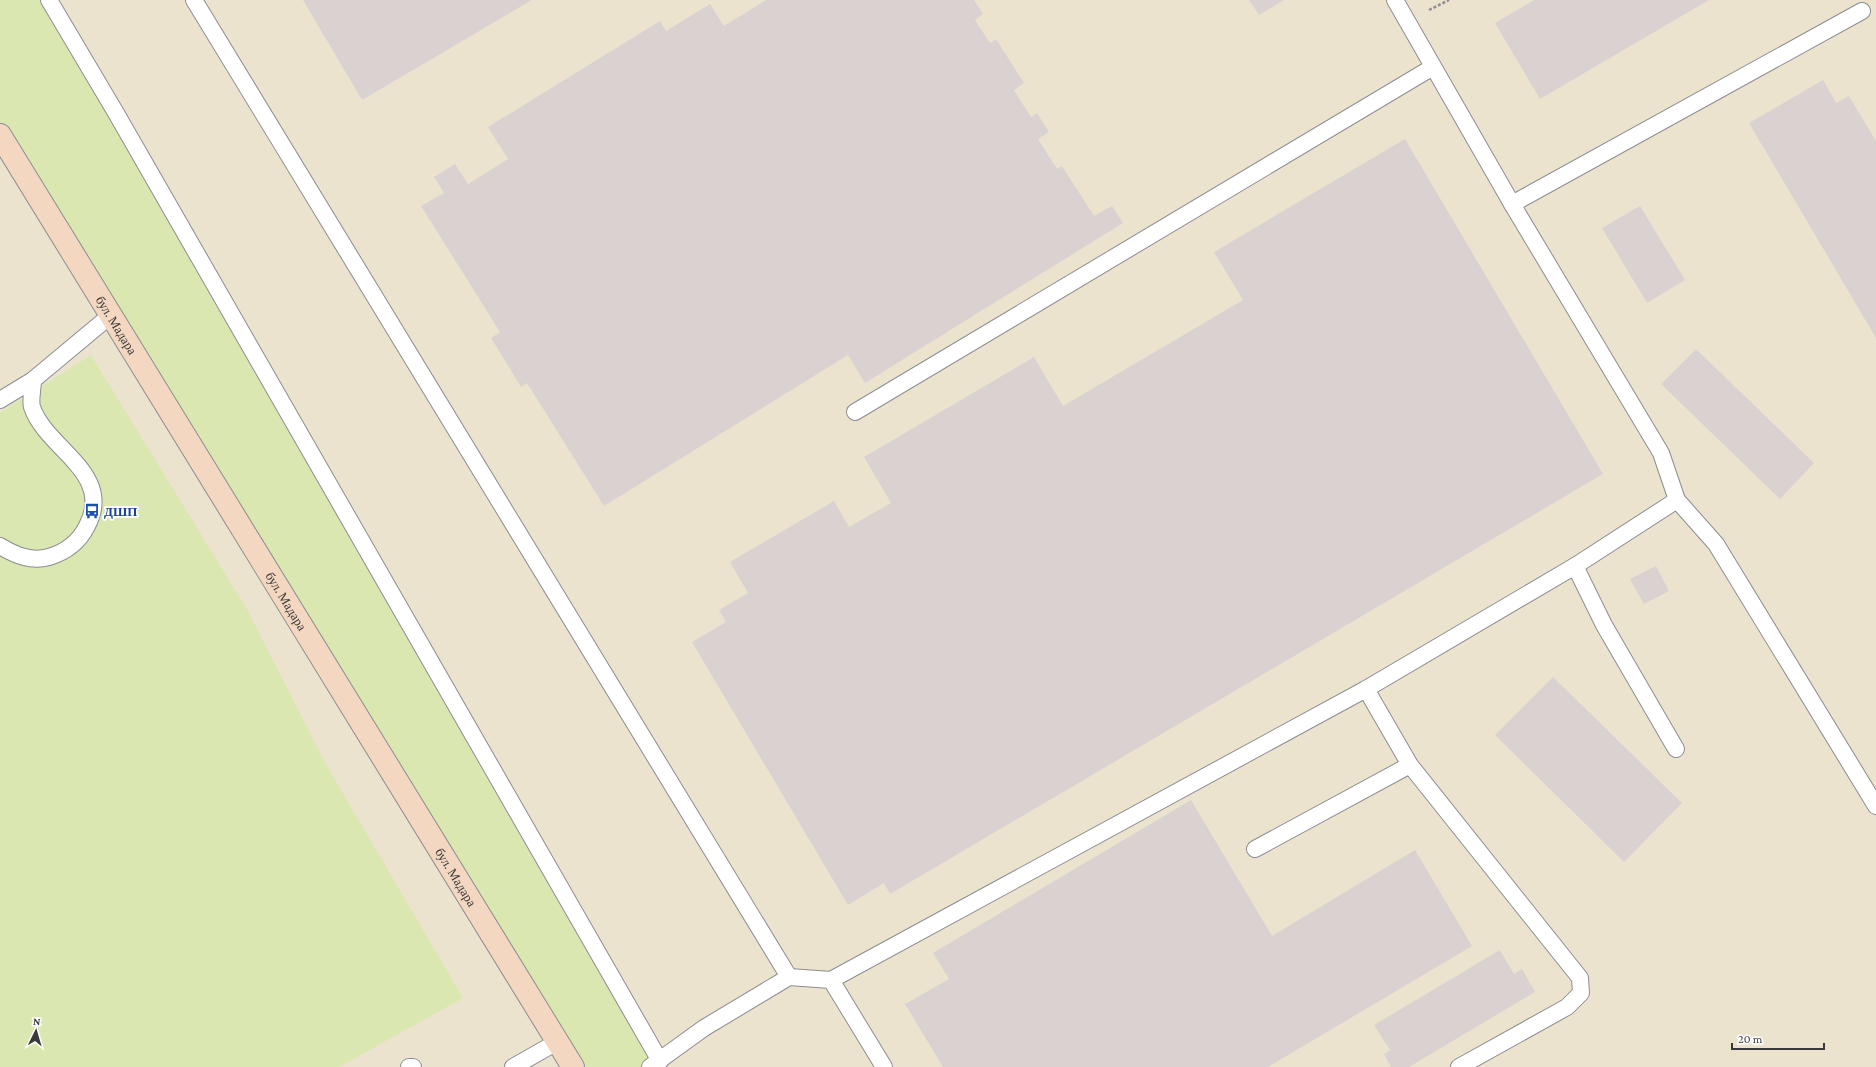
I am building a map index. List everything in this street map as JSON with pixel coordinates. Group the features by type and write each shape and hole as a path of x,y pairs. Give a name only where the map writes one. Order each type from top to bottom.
{"main road":[{"name":"бул. Мадара","path":"3,147 111,315 572,1067"}],"lane":[{"path":"48,0 116,113 655,1064 704,1028 789,978 831,980 1366,688 1574,566 1677,500"},
{"path":"194,0 789,978"},
{"path":"1395,0 1512,204 1661,453 1677,500 1716,544 1876,806"},
{"path":"1512,204 1862,11"},
{"path":"855,412 1434,67"},
{"path":"0,400 33,380 111,315"},
{"path":"0,546 14,554 33,559 47,558 73,546 83,535 90,521 92,511 93,496 90,482 83,470 48,435 32,406 33,380"},
{"path":"1574,566 1604,625 1676,748"},
{"path":"1366,688 1410,765 1580,978 1581,993 1567,1007 1459,1067"},
{"path":"1255,849 1410,765"},
{"path":"831,980 884,1067"},
{"path":"513,1067 557,1042"}],"shaded area":[{"path":"0,0 1876,0 1876,1067 0,1067"}],"green space":[{"path":"0,0 49,0 660,1061 650,1067 573,1067 0,135"},
{"path":"91,355 248,611 327,766 463,998 339,1067 0,1067 0,413"}],"building":[{"path":"303,0 532,0 362,100"},
{"path":"766,0 974,0 983,14 975,20 990,43 996,39 1024,83 1014,90 1031,117 1037,113 1049,132 1038,139 1057,169 1062,166 1094,216 1112,206 1123,223 865,383 848,355 604,506 527,383 521,387 491,338 500,332 421,206 444,193 434,177 455,164 468,184 508,159 488,127 660,21 666,31 710,4 724,26"},
{"path":"1249,0 1284,0 1259,15"},
{"path":"1534,0 1709,0 1540,99 1495,23"},
{"path":"1823,80 1836,103 1849,96 1876,141 1876,338 1749,123"},
{"path":"1405,139 1603,474 890,894 884,883 848,905 692,642 726,622 719,610 748,593 730,562 834,501 849,527 891,503 864,457 1034,357 1063,406 1243,300 1214,252"},
{"path":"1640,206 1685,280 1647,303 1602,228"},
{"path":"1696,349 1814,463 1780,499 1661,384"},
{"path":"1656,566 1669,591 1644,604 1630,579"},
{"path":"1553,677 1682,803 1624,862 1495,735"},
{"path":"1191,800 1272,936 1415,850 1472,946 1268,1067 943,1067 905,1004 949,979 933,953"},
{"path":"1500,950 1514,974 1522,969 1535,992 1409,1067 1391,1067 1384,1054 1390,1050 1374,1025"}],"place":[{"name":"ДШП","path":"92,511"}]}
